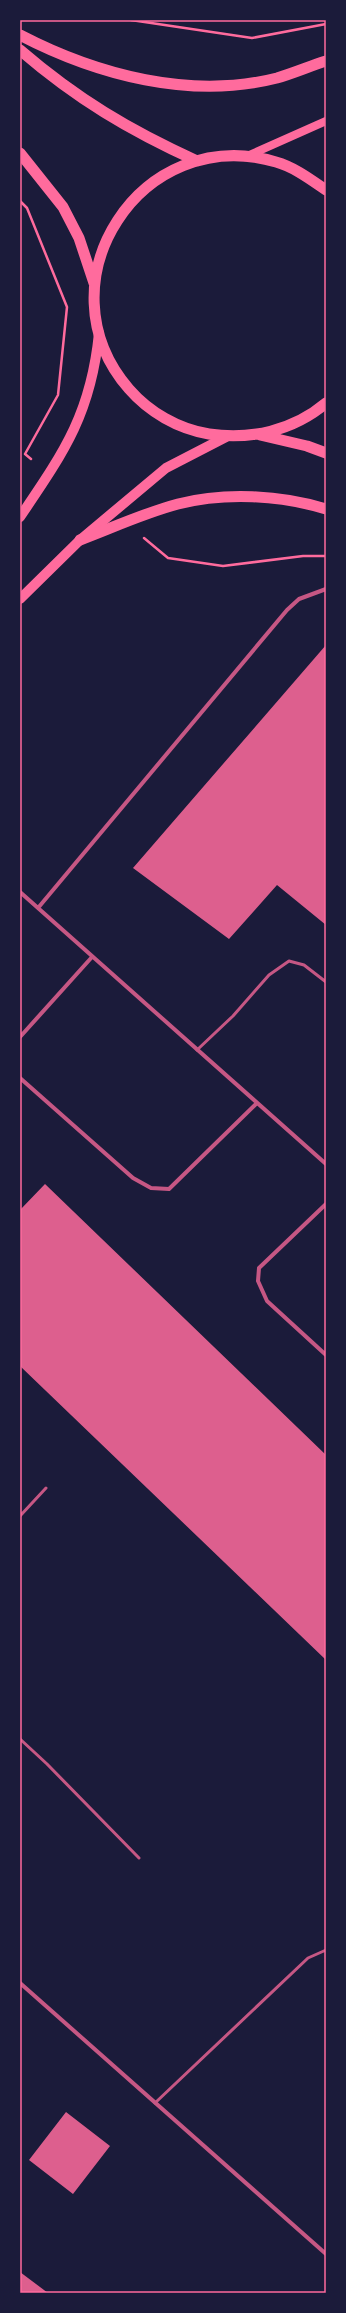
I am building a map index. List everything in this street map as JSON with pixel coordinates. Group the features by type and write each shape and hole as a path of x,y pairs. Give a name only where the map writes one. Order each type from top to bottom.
{"highway":[{"path":"20,35 75,61 111,72 151,81 204,85 239,84 277,78 326,61"},
{"path":"20,50 62,85 127,128 197,161"},
{"path":"20,153 63,207 79,238 94,284"},
{"path":"326,190 304,174 276,162 245,157 221,157 197,161 169,172 144,189 123,211 109,233 99,258 94,284 94,309 99,333 107,357 120,378 136,397 156,413 178,425 201,433 226,436 260,435 307,446 326,453"},
{"path":"260,435 294,424 326,403"},
{"path":"80,540 179,504 208,499 273,498 326,509"}],"main road":[{"path":"245,157 326,121"},
{"path":"20,517 60,458 82,415 96,364 99,333"},
{"path":"20,599 80,540 166,468 226,436"}],"street":[{"path":"38,908 287,610 299,600 326,589"},
{"path":"20,892 326,1164"},
{"path":"20,1037 92,957"},
{"path":"20,1078 133,1178 151,1188 169,1189 257,1103"},
{"path":"326,1204 259,1268 258,1281 267,1301 326,1355"},
{"path":"20,1983 326,2254"}],"lane":[{"path":"197,1050 232,1016 269,975 289,961 304,965 326,982"},
{"path":"20,1516 46,1488"},
{"path":"20,1739 47,1764 139,1858"},
{"path":"156,2103 308,1958 326,1950"}],"path":[{"path":"131,20 252,38 326,24"},
{"path":"20,200 28,208 67,307 58,395 25,454 49,474"},
{"path":"126,522 168,558 223,566 303,556 326,556"}],"building":[{"path":"326,645 326,925 277,885 229,939 133,868"},
{"path":"45,1184 326,1455 326,1660 20,1366 20,1210"},
{"path":"66,2112 110,2146 73,2194 29,2160"},
{"path":"20,2272 48,2293 20,2293"}]}
